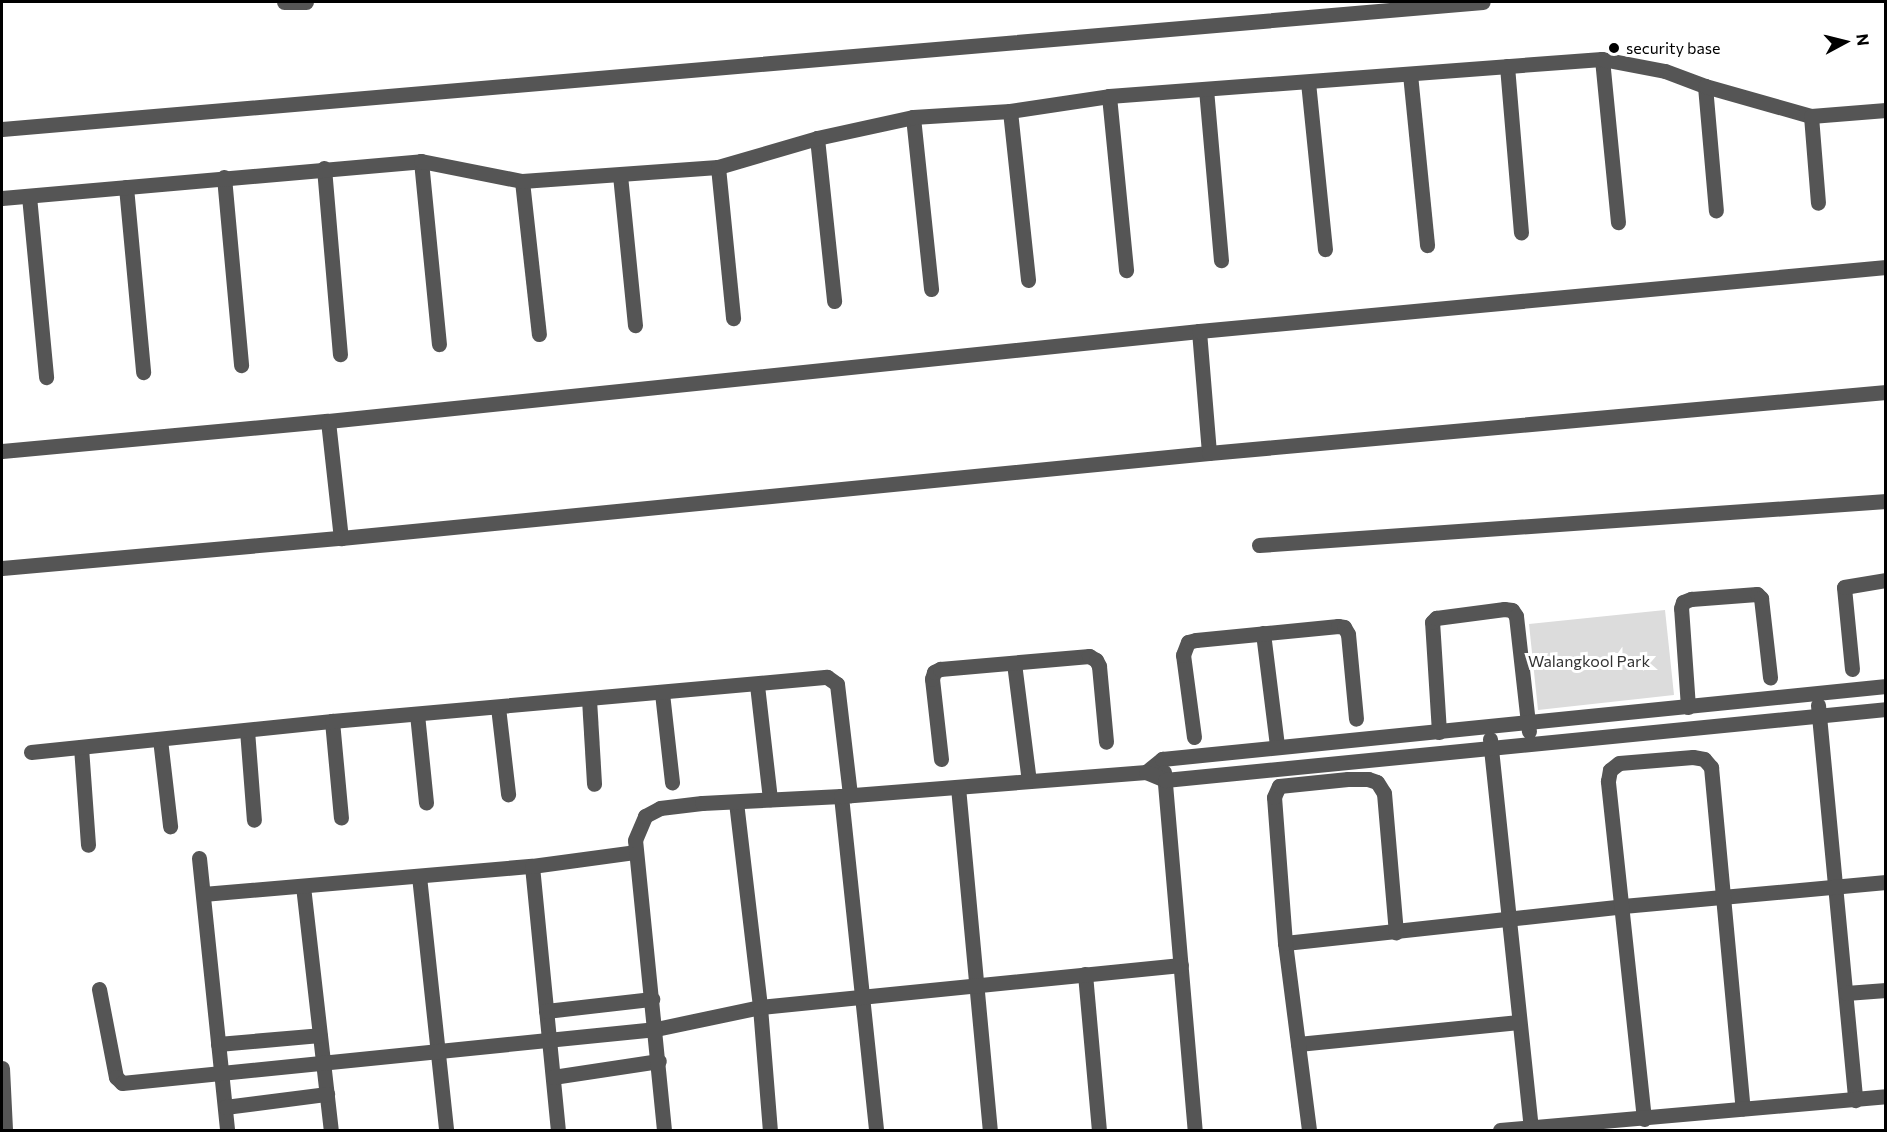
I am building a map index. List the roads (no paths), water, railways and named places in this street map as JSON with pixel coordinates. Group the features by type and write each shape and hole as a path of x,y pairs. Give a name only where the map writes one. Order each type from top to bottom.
{"street":[{"path":"284,2 306,2"},
{"path":"2,129 1483,2"},
{"path":"1602,59 1618,222"},
{"path":"2,198 421,161 522,181 718,167 817,138 913,117 1010,111 1109,96 1602,59 1665,71 1705,86 1811,116 1886,110"},
{"path":"1507,66 1521,232"},
{"path":"1410,74 1427,245"},
{"path":"1308,82 1325,249"},
{"path":"1705,86 1716,211"},
{"path":"1206,89 1221,260"},
{"path":"1109,96 1126,270"},
{"path":"1010,111 1028,280"},
{"path":"1811,116 1818,203"},
{"path":"913,117 931,289"},
{"path":"817,138 834,301"},
{"path":"421,161 439,344"},
{"path":"718,167 733,318"},
{"path":"324,168 340,354"},
{"path":"620,175 635,325"},
{"path":"224,177 242,365"},
{"path":"522,181 539,334"},
{"path":"126,187 143,372"},
{"path":"29,196 46,377"},
{"path":"2,451 328,421 1199,331 1886,267"},
{"path":"1199,331 1209,453"},
{"path":"2,568 341,538 1209,453 1886,392"},
{"path":"328,421 341,538"},
{"path":"1259,545 1886,501"},
{"path":"1852,669 1844,587 1886,580"},
{"path":"1688,707 1680,608 1683,602 1757,594 1761,598 1770,677"},
{"path":"1439,732 1432,622 1436,618 1504,609 1512,610 1516,616 1530,743"},
{"path":"1194,737 1182,655 1184,647 1196,640 1344,627 1348,634 1356,719"},
{"path":"1263,633 1277,746"},
{"path":"941,759 934,672 940,669 1089,656 1096,660 1106,742"},
{"path":"1014,663 1029,781"},
{"path":"31,752 332,721 832,679 837,684 876,1131"},
{"path":"757,685 770,800"},
{"path":"1146,772 1162,759 1886,686"},
{"path":"662,693 672,782"},
{"path":"1816,693 1837,887 1855,1100"},
{"path":"589,699 594,784"},
{"path":"498,707 508,794"},
{"path":"664,1131 656,1029 635,840 645,816 660,808 1146,772 1165,780 1886,709"},
{"path":"417,714 426,803"},
{"path":"332,721 341,818"},
{"path":"1489,727 1531,1128"},
{"path":"247,730 254,820"},
{"path":"160,739 170,826"},
{"path":"81,747 88,845"},
{"path":"1644,1119 1608,781 1610,770 1619,763 1693,757 1704,759 1711,767 1725,897 1743,1109"},
{"path":"1162,759 1195,1131"},
{"path":"1309,1131 1285,943 1275,791 1279,786 1368,778 1377,782 1384,793 1396,932"},
{"path":"958,787 990,1131"},
{"path":"736,802 760,1007 770,1131"},
{"path":"203,894 532,866 636,852"},
{"path":"199,858 227,1131"},
{"path":"532,866 558,1131"},
{"path":"419,876 446,1131"},
{"path":"1285,943 1623,906 1886,882"},
{"path":"303,886 331,1131"},
{"path":"99,989 119,1082 656,1029 760,1007 1181,965"},
{"path":"1085,975 1099,1131"},
{"path":"1846,993 1886,990"},
{"path":"546,1011 652,999"},
{"path":"1298,1044 1519,1022"},
{"path":"218,1044 320,1035"},
{"path":"553,1077 658,1061"},
{"path":"2,1068 4,1131"},
{"path":"225,1107 327,1094"},
{"path":"1500,1131 1886,1096"}],"place":[{"name":"security base","path":"1614,48"}],"park label":[{"name":"Walangkool Park","path":"1589,661"}]}
